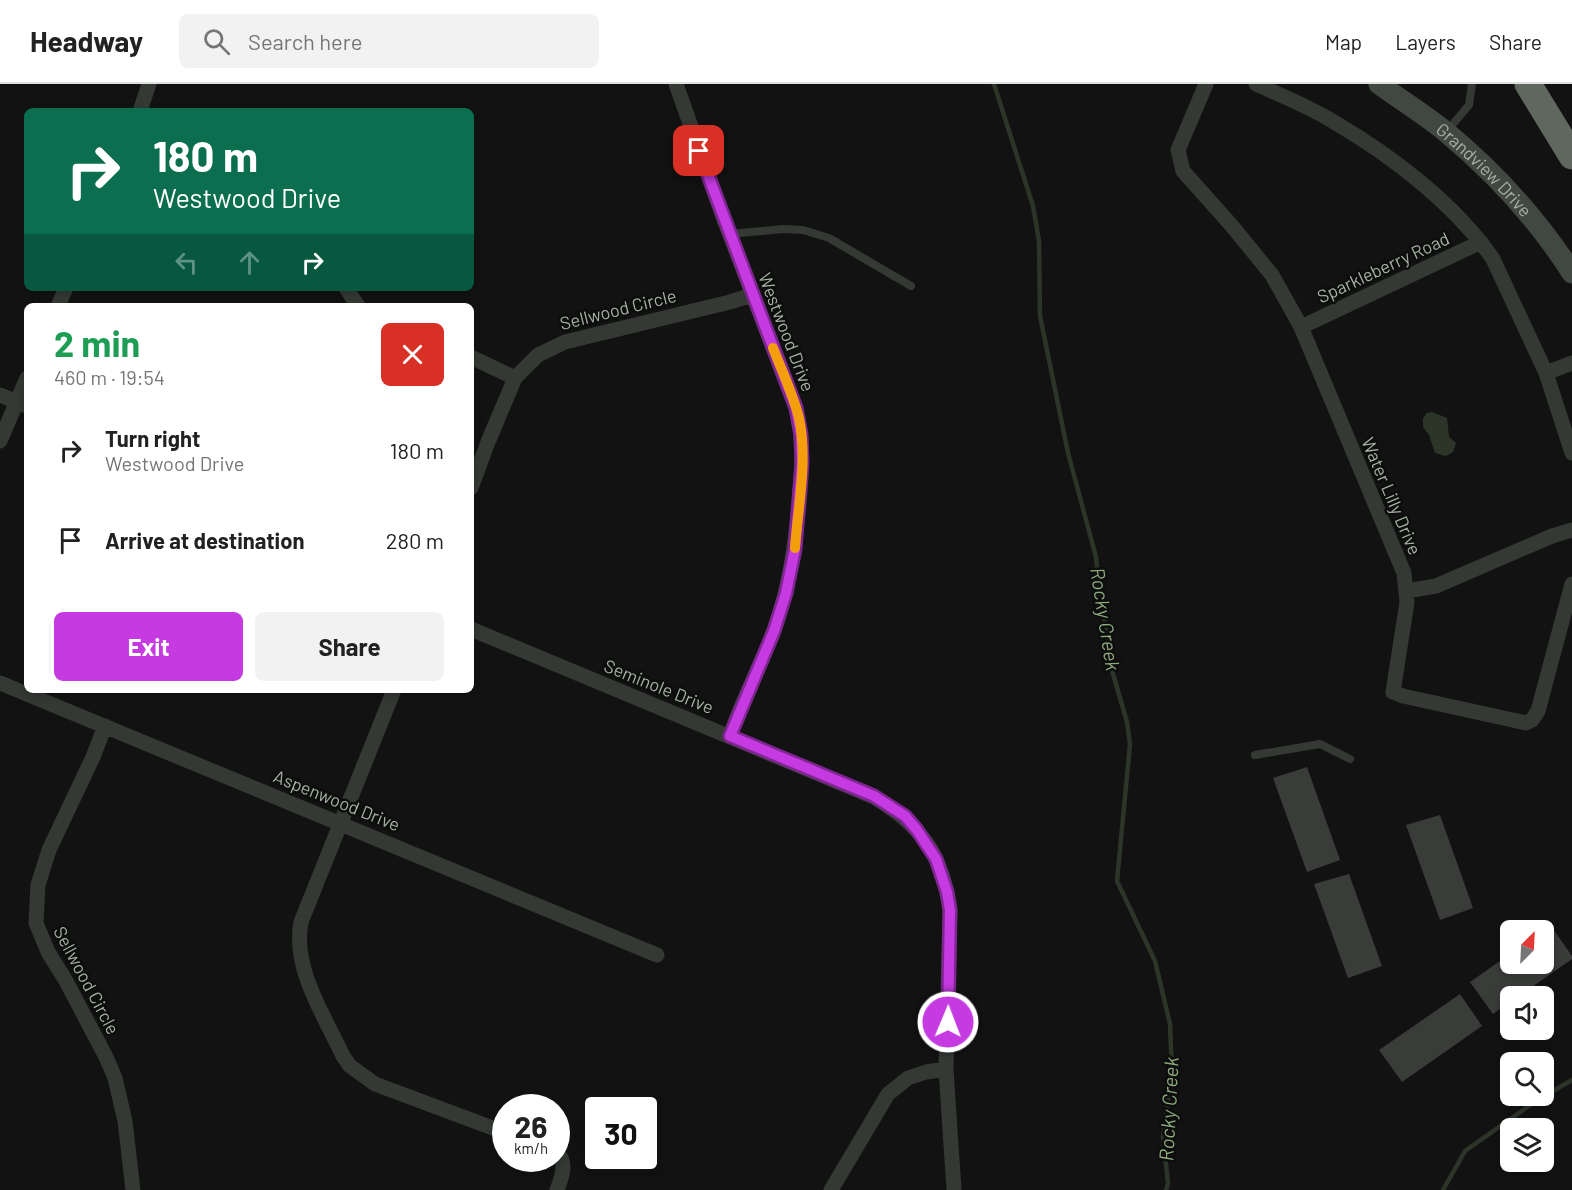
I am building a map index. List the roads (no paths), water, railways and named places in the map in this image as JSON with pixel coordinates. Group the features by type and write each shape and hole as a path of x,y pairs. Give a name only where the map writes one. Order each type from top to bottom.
{"highway":[{"path":"1528,84 1572,156"}],"street":[{"path":"141,108 149,84"},
{"name":"Westwood Drive","path":"676,84 729,234 796,408 801,435 802,463 795,549 786,593 774,631 730,736"},
{"name":"Water Lilly Drive","path":"1206,84 1178,150 1183,171 1272,274 1301,327 1404,573 1407,591 1393,692 1526,723 1532,720 1538,711 1572,584"},
{"path":"1256,84 1333,121 1401,167 1453,212 1481,242 1493,259 1546,373 1572,453"},
{"name":"Grandview Drive","path":"1379,84 1446,132 1509,192 1560,254 1572,273"},
{"name":"Sparkleberry Road","path":"1301,327 1481,242"},
{"name":"Sellwood Circle","path":"474,480 515,378 538,355 565,342 752,295"},
{"path":"474,358 515,378"},
{"path":"1546,373 1572,363"},
{"path":"0,395 22,404 0,441"},
{"path":"1407,591 1436,586 1552,536 1572,530"},
{"name":"Seminole Drive","path":"474,630 874,796 905,816 928,845 943,876 950,910 946,1069 954,1190"},
{"name":"Aspenwood Drive","path":"0,683 24,693"},
{"name":"Aspenwood Drive","path":"24,693 657,955"},
{"path":"393,693 301,921 298,946 305,974 343,1056 350,1066 375,1084 492,1128"},
{"name":"Sellwood Circle","path":"105,726 49,850 38,885 36,923 48,952 71,990 115,1078 125,1120 133,1190"},
{"path":"831,1190 888,1094 908,1078 946,1069"},
{"path":"557,1190 563,1172"}],"lane":[{"path":"1446,132 1469,105 1472,84"},
{"path":"729,234 783,229 803,230 829,238 911,286"},
{"path":"1255,755 1320,744 1350,759"}],"waterway":[{"name":"Rocky Creek","path":"994,84 1033,206 1039,241 1040,316 1068,453 1096,557 1099,591 1112,660 1109,660 1127,722 1130,744 1117,881 1155,961 1170,1024 1172,1073 1163,1137 1168,1183 1166,1190"},
{"path":"1443,1190 1465,1151 1533,1103 1572,1080"}]}
